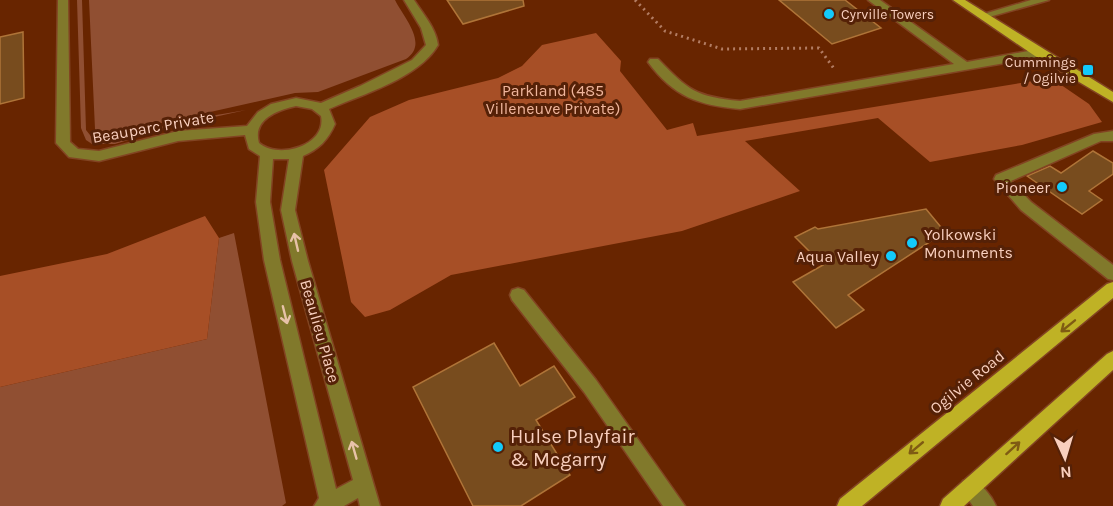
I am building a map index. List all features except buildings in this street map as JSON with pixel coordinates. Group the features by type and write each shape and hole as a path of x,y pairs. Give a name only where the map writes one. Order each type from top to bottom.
{"main road":[{"path":"958,0 1113,98"},
{"name":"Ogilvie Road","path":"847,506 1113,289"},
{"path":"950,506 1112,362"}],"street":[{"name":"Beauparc Private","path":"63,0 63,143 74,154 99,156 178,136 251,130"},
{"path":"321,108 402,72 426,57 432,48 432,38 409,0"},
{"path":"873,0 965,66"},
{"path":"982,16 1044,0"},
{"path":"654,62 683,92 703,102 740,105 1039,53"},
{"path":"310,103 321,108 328,115 330,126 324,137 313,147 297,154 281,156 267,154 252,143 251,130 257,120 281,105 310,103"},
{"path":"1113,136 1099,137 1001,179 1026,206 1113,274"},
{"name":"Beaulieu Place","path":"267,154 263,202 272,260 328,505"},
{"name":"Beaulieu Place","path":"297,154 288,210 300,261 370,506"},
{"path":"518,296 590,386 675,506"},
{"path":"328,505 364,485"},
{"path":"970,488 986,506"}],"path":[{"path":"635,0 665,31 722,49 819,48 848,86"}],"shaded area":[{"path":"77,0 82,0 86,130 94,140 110,140 181,121 246,110 178,125 115,144 92,144 86,140 81,128"},
{"path":"89,0 395,0 412,31 415,46 406,59 318,92 295,93 103,136 95,129"},
{"path":"234,233 286,503 282,506 0,506 0,387 207,339 219,238"}],"green space":[{"name":"Parkland (485 Villeneuve Private)","path":"596,33 621,61 620,71 667,130 693,123 697,136 1051,78 1089,104 1102,122 1022,145 930,162 878,118 745,141 800,191 682,231 451,275 390,310 365,317 351,302 324,170 370,117 409,100 498,78 522,66 542,45"},
{"path":"205,216 219,238 207,339 0,387 0,276 107,254"}],"place":[{"name":"Cyrville Towers","path":"829,14"},
{"name":"Cummings / Ogilvie","path":"1088,70"},
{"name":"Pioneer","path":"1062,187"},
{"name":"Yolkowski Monuments","path":"912,243"},
{"name":"Aqua Valley","path":"891,256"},
{"name":"Hulse Playfair & Mcgarry","path":"498,447"}]}
